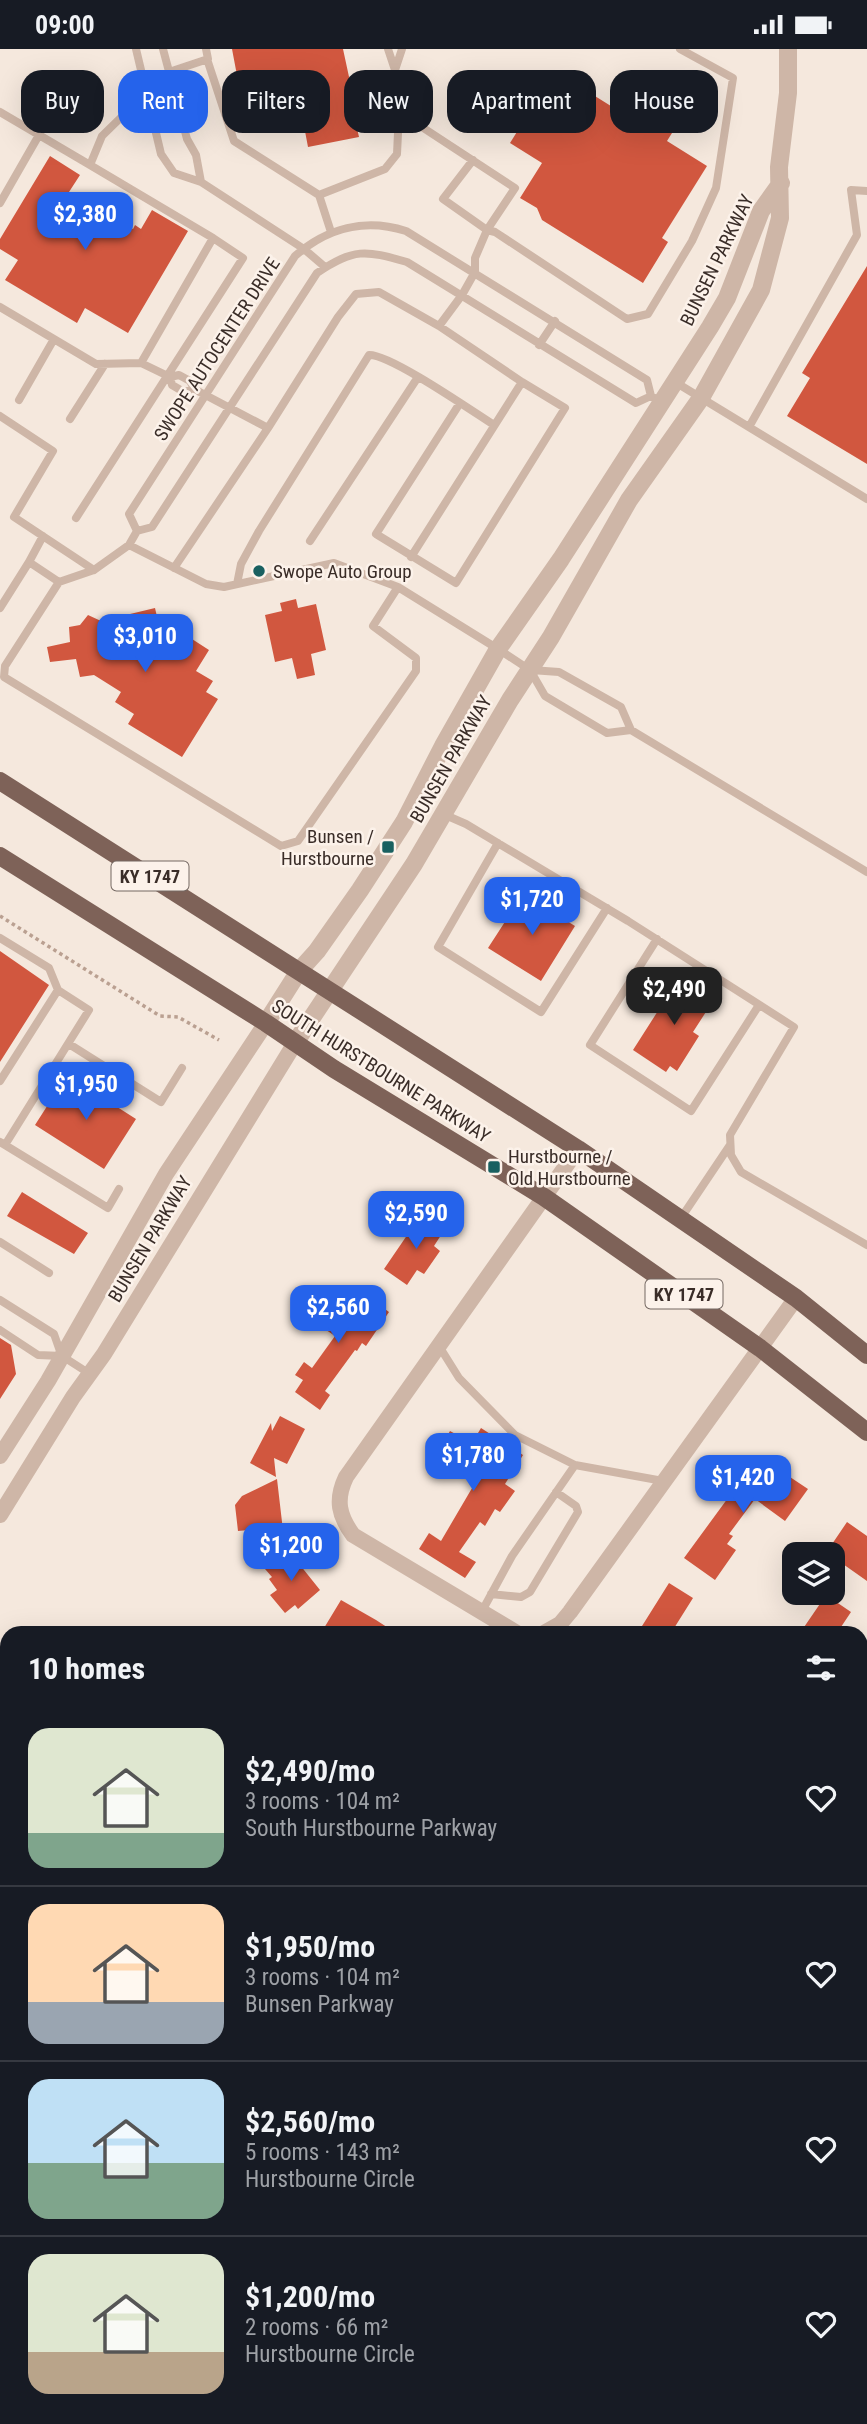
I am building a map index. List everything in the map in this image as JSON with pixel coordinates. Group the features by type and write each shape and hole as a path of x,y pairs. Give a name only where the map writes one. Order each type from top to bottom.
{"main road":[{"name":"SOUTH HURSTBOURNE PARKWAY","path":"0,781 578,1149 796,1298 867,1355"},
{"name":"SOUTH HURSTBOURNE PARKWAY","path":"0,856 544,1197 760,1348 867,1432"}],"street":[{"name":"BUNSEN PARKWAY","path":"0,1515 295,1043 414,864 551,637 629,499 701,398 761,290 780,218 779,167 788,93 788,49"},
{"name":"BUNSEN PARKWAY","path":"0,1456 62,1356 166,1174 299,971 317,951 360,890 404,822 498,649 561,559 656,399 674,382 727,298 761,211 781,183"},
{"path":"504,1626 353,1535 344,1522 339,1507 341,1488 578,1149"},
{"path":"556,1626 570,1612 796,1298"}],"lane":[{"path":"136,49 141,70"},
{"path":"163,49 168,70"},
{"path":"206,49 206,59 234,141 318,195 331,232"},
{"path":"388,49 396,70"},
{"path":"396,70 402,49"},
{"path":"472,160 443,199 627,319 648,314 692,241 716,188 733,78 680,49"},
{"path":"175,70 206,59"},
{"path":"0,112 243,258 76,518"},
{"path":"90,165 102,137 118,121"},
{"path":"156,133 161,154 174,173 201,182 304,249 326,267"},
{"path":"185,133 196,155 201,182"},
{"path":"318,195 385,169 397,154 398,133"},
{"path":"430,133 515,188 487,230 475,258 475,272 439,326"},
{"path":"0,203 39,135"},
{"path":"749,427 858,235 851,190 867,191"},
{"name":"SWOPE AUTOCENTER DRIVE","path":"128,545 137,531 152,527 317,273 351,253 375,253 407,262 636,403 656,399 647,380 406,231 387,225 370,224 331,232 313,241 295,256 130,514 137,531"},
{"path":"141,363 213,238"},
{"path":"174,568 268,428 338,317 356,294 379,292 439,326 565,408 456,583 376,534 460,403"},
{"path":"0,307 96,364 141,363 169,377 179,375 190,381 194,389 268,428"},
{"path":"539,345 555,321"},
{"path":"19,400 54,339"},
{"path":"237,585 241,564 259,531 369,355 377,354 494,425"},
{"path":"70,419 105,364"},
{"path":"310,541 418,377"},
{"path":"411,557 522,382"},
{"path":"674,382 867,499"},
{"path":"0,417 53,451 14,517 94,570"},
{"path":"0,608 43,536"},
{"path":"398,587 373,626 416,658 416,671 298,841 281,846 2,677 5,666 59,582 94,570 128,545 206,584 224,587 334,563 398,587 498,649 530,670 544,696 607,733 631,730"},
{"path":"29,562 59,582"},
{"path":"530,670 559,672 621,707 631,730 867,872"},
{"path":"443,814 466,824 607,908 794,1027 730,1135 731,1155 741,1172 867,1245"},
{"path":"498,843 438,947 541,1012 607,908"},
{"path":"0,938 49,968 58,990 89,1010 2,1144 108,1209 120,1189"},
{"path":"657,939 590,1045 691,1111 759,1005"},
{"path":"0,1081 58,990"},
{"path":"69,1044 161,1102 182,1068"},
{"path":"681,1218 730,1145"},
{"path":"0,1242 49,1273"},
{"path":"0,1300 54,1333 62,1356"},
{"path":"0,1330 38,1355 62,1356 90,1374"},
{"path":"439,1346 459,1378 515,1436 575,1465 663,1481"},
{"path":"481,1613 512,1556 575,1465"},
{"path":"491,1594 522,1597 530,1592 578,1512 576,1506 556,1492"}],"path":[{"path":"0,916 160,1016 178,1017 219,1040"}],"building":[{"path":"232,49 343,49 348,70 344,70 344,133 358,133 359,137 308,147 305,133 330,133 330,70 236,70"},
{"path":"596,97 610,105 610,133 672,133 667,141 707,166 662,238 668,242 643,283 542,220 537,208 520,198 542,163 510,143 516,133 596,133"},
{"path":"50,156 80,175 69,192 133,229 135,225 141,229 152,210 188,231 128,333 85,308 77,323 5,280 18,260 0,249 0,239"},
{"path":"867,266 867,464 787,416 810,378 802,373"},
{"path":"296,599 298,608 316,604 326,650 311,654 315,675 297,679 292,658 275,662 265,615 282,611 280,603"},
{"path":"155,608 165,651 178,630 209,650 196,671 213,681 206,692 218,699 182,757 128,724 134,714 115,702 121,692 94,675 80,677 76,659 50,662 47,647 70,642 69,627 80,625 88,615 101,621"},
{"path":"523,894 575,926 541,981 488,948"},
{"path":"0,951 49,985 0,1062"},
{"path":"679,978 713,1001 693,1032 699,1036 677,1071 670,1066 666,1072 633,1050"},
{"path":"67,1075 136,1119 104,1169 35,1125"},
{"path":"22,1192 88,1233 74,1254 7,1216"},
{"path":"426,1215 445,1229 434,1246 440,1251 424,1274 417,1270 407,1285 384,1269 412,1228 415,1230"},
{"path":"361,1292 389,1312 366,1346 362,1343 357,1351 355,1350 325,1391 330,1395 320,1410 295,1392 303,1380 295,1375 304,1362 312,1368 335,1336 304,1315 312,1303 340,1322"},
{"path":"0,1338 11,1345 16,1374 0,1399"},
{"path":"280,1416 305,1429 287,1464 274,1458 276,1477 250,1463 271,1423 272,1431"},
{"path":"481,1428 523,1455 505,1484 515,1491 500,1512 495,1509 485,1526 480,1522 459,1552 476,1562 465,1578 419,1549 429,1533 441,1541 475,1483 434,1459 450,1431 472,1443"},
{"path":"754,1458 787,1482 790,1477 808,1489 785,1521 755,1499 729,1534 733,1536 727,1544 736,1550 715,1580 684,1558"},
{"path":"277,1479 284,1539 250,1543 249,1530 238,1531 235,1505 242,1496"},
{"path":"847,1522 867,1536 867,1581 845,1565 845,1542 833,1542"},
{"path":"288,1550 320,1590 298,1609 295,1605 285,1613 270,1595 277,1590 269,1579 272,1577 265,1569"},
{"path":"669,1583 693,1598 675,1626 642,1626"},
{"path":"341,1600 385,1626 325,1626"},
{"path":"819,1605 841,1605 851,1612 842,1626 805,1626"}],"place":[{"name":"Swope Auto Group","path":"259,571"},
{"name":"Bunsen / Hurstbourne","path":"388,847"},
{"name":"Hurstbourne / Old Hurstbourne","path":"494,1167"}]}
